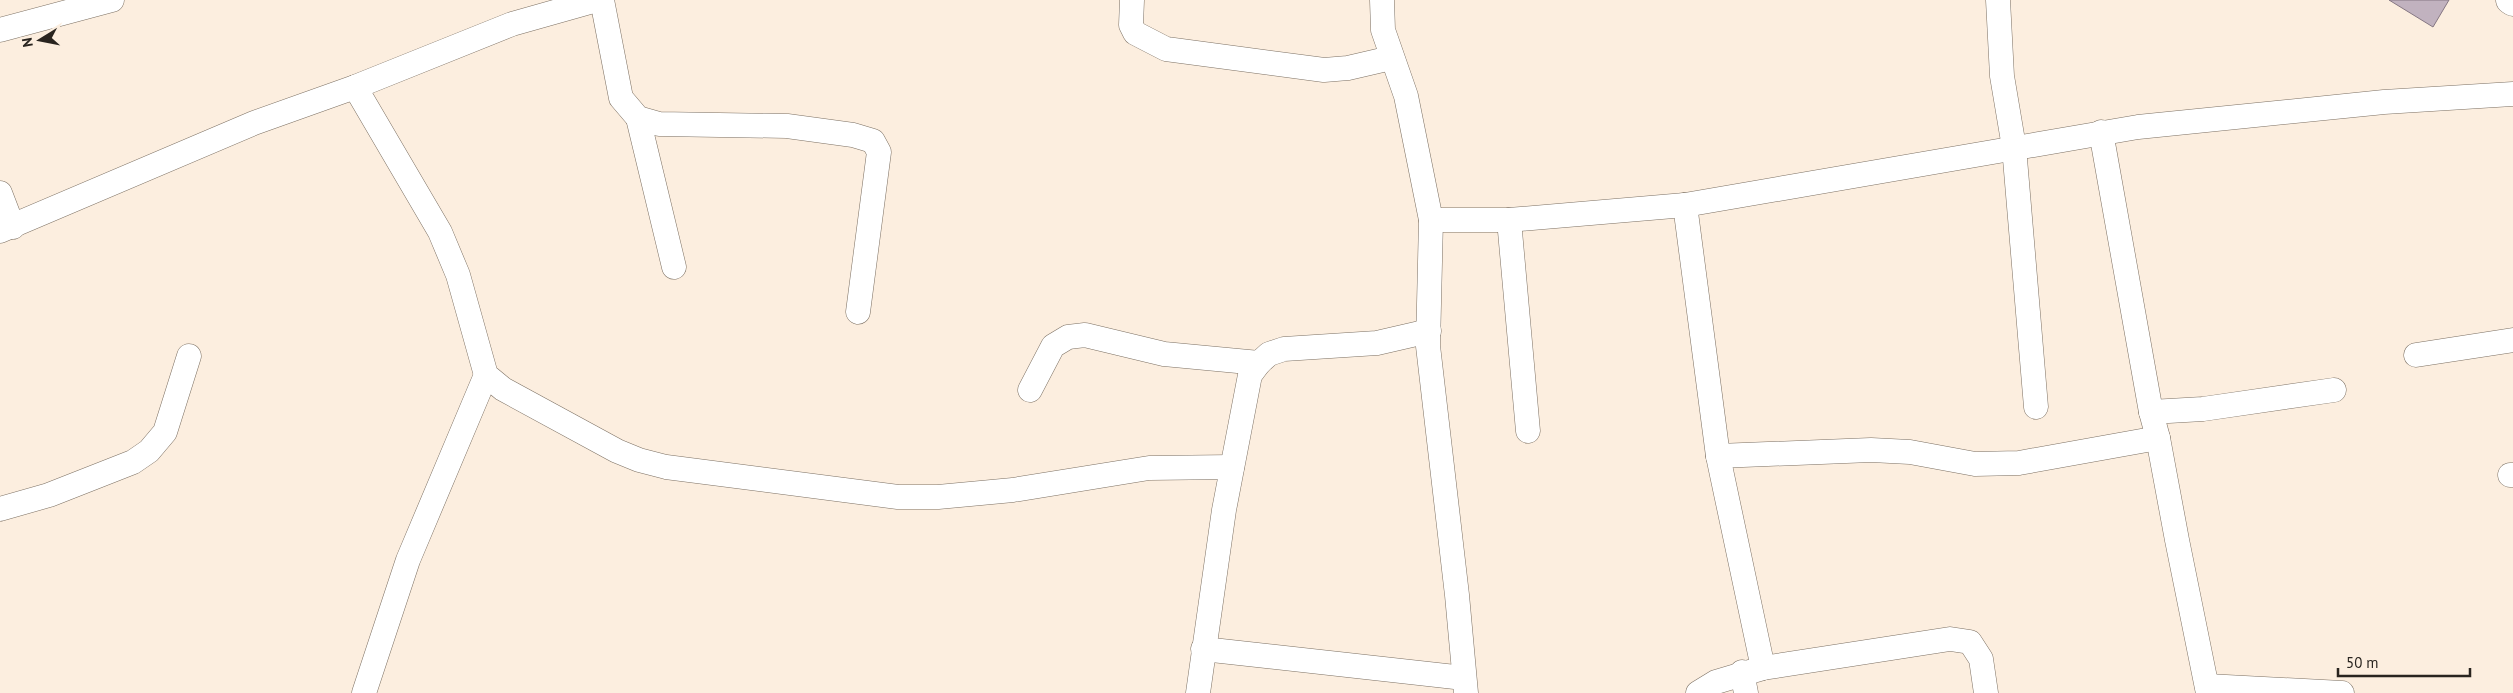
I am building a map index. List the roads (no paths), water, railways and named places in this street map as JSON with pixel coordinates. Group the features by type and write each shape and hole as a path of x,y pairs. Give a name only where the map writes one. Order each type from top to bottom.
{"street":[{"path":"0,30 112,0"},
{"path":"0,194 6,229 254,123 355,87 512,24 596,0"},
{"path":"602,0 621,98 638,118 674,267"},
{"path":"1132,0 1131,25 1135,34 1166,49 1324,70 1348,68 1391,58"},
{"path":"1203,649 1465,686 1457,595 1428,346 1431,220 1406,96 1382,30 1382,0"},
{"path":"1998,0 2002,76 2014,147 2036,407"},
{"path":"355,87 440,232 458,275 486,374 503,389 617,451 639,460 666,467 898,497 980,494 1149,468 1232,467"},
{"path":"1431,220 1509,220 1685,205 2101,132 2384,102 2513,94"},
{"path":"638,118 659,124 787,126 853,135 873,141 879,152 858,312"},
{"path":"2101,132 2151,412 2158,438 2176,540 2208,689 2342,693"},
{"path":"1685,205 1750,678"},
{"path":"1509,220 1528,431"},
{"path":"1198,693 1203,649 1232,467 1247,386 1259,363 1269,354 1284,348 1377,343 1428,331"},
{"path":"1030,390 1053,346 1068,338 1084,335 1164,354 1259,363"},
{"path":"2416,355 2513,340"},
{"path":"0,509 49,495 133,462 149,451 165,432 189,356"},
{"path":"364,693 408,560 486,374"},
{"path":"2151,412 2203,409 2334,390"},
{"path":"1718,456 1871,450 1910,452 1975,464 2018,464 2158,438"},
{"path":"1698,693 1716,682 1750,678 1950,639 1970,642 1981,658 1986,693"}]}
